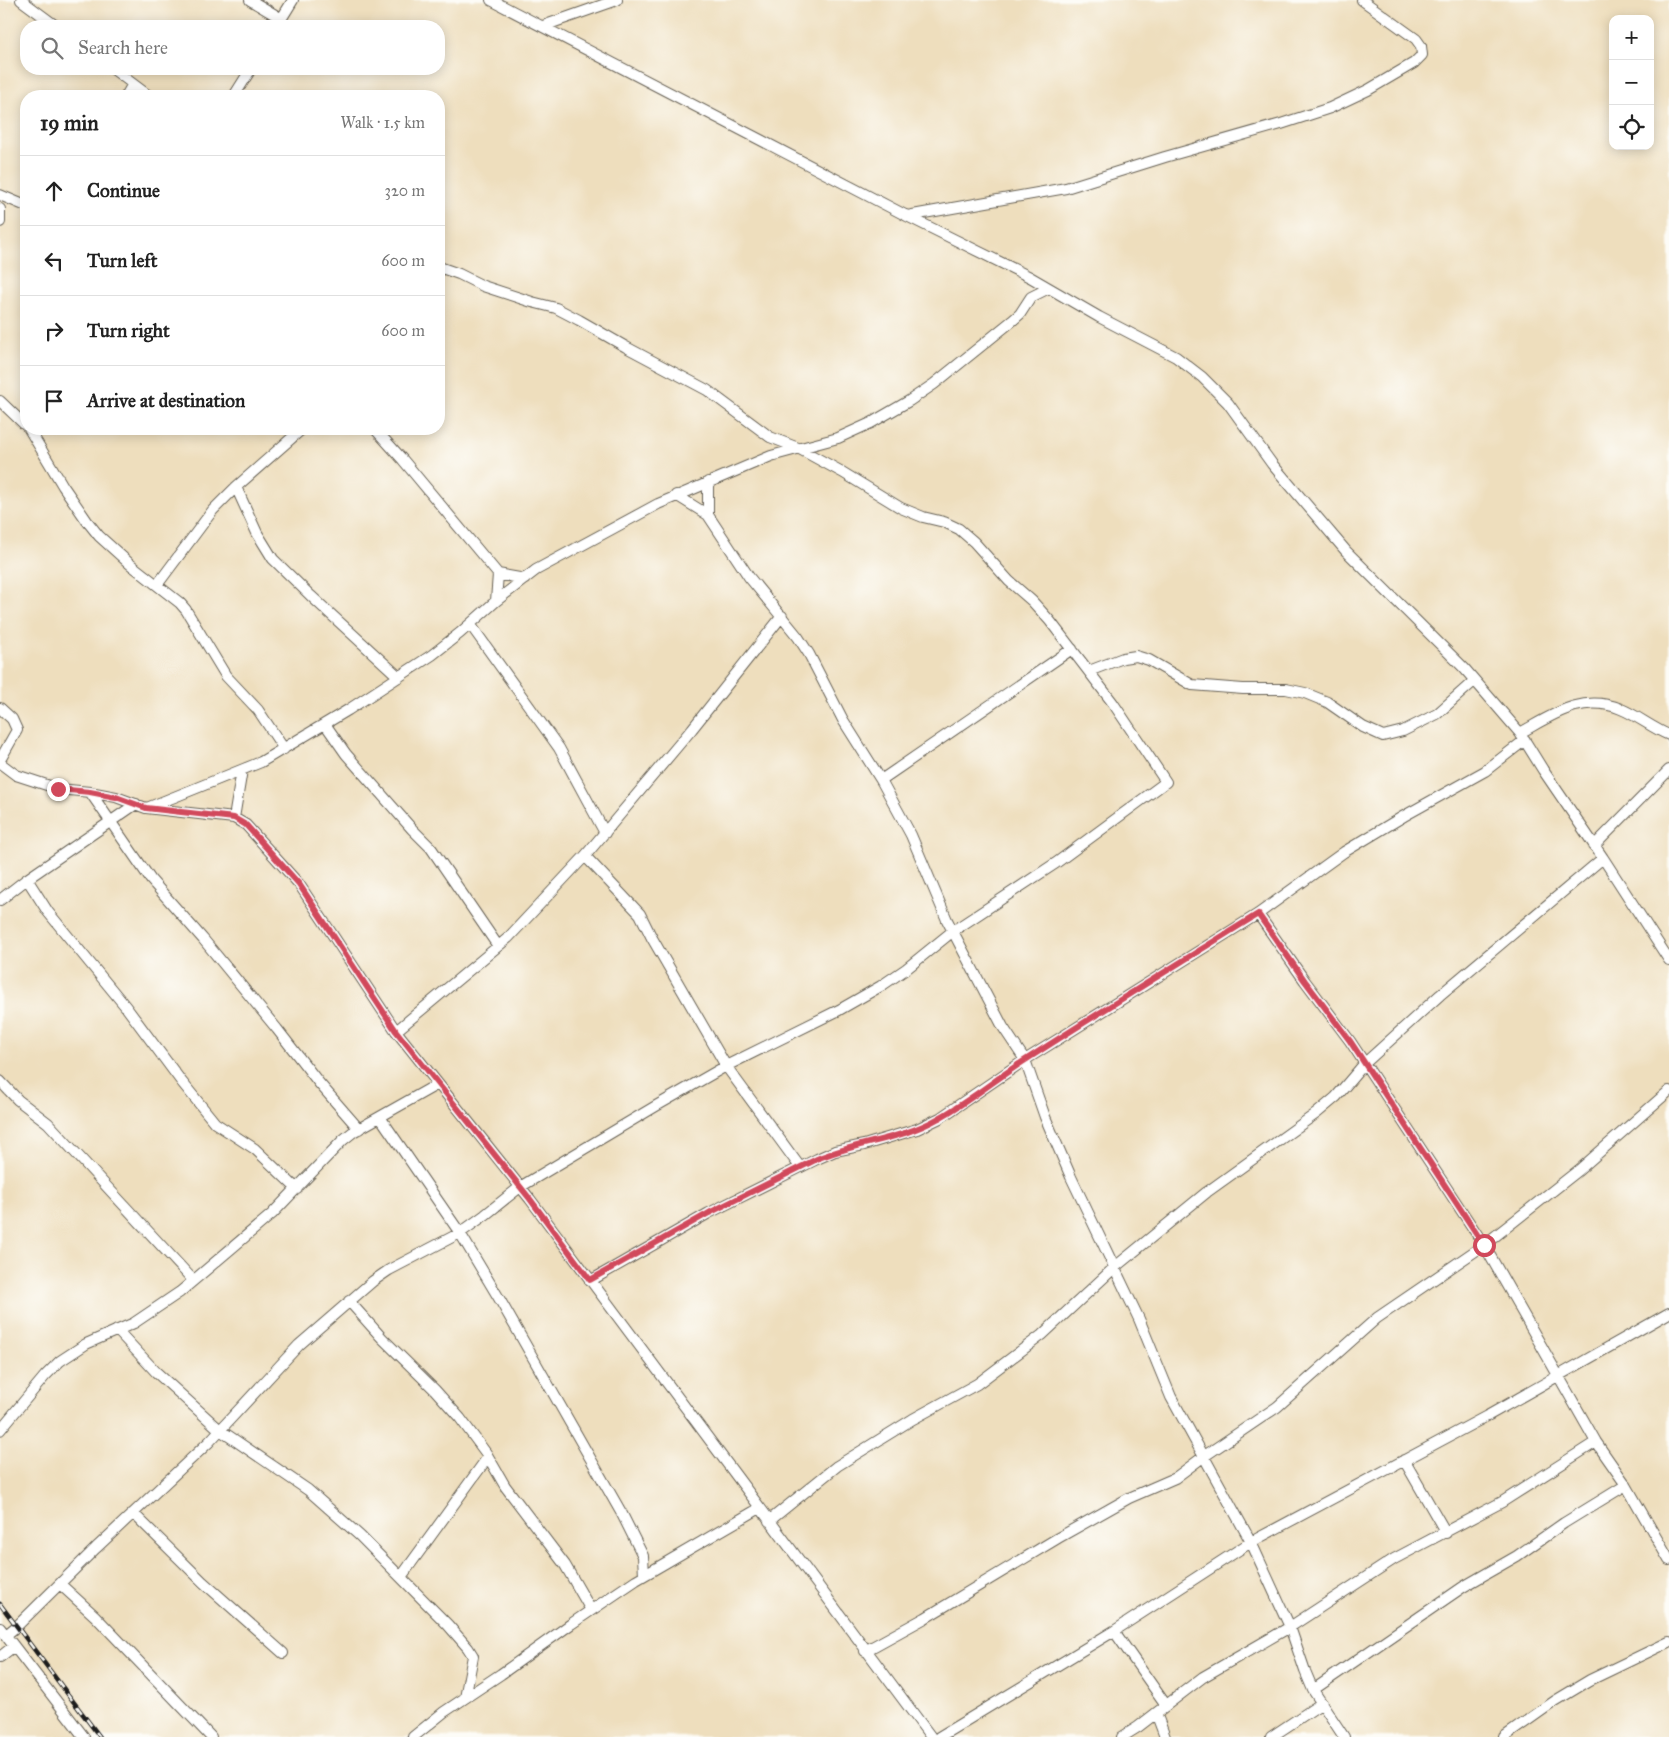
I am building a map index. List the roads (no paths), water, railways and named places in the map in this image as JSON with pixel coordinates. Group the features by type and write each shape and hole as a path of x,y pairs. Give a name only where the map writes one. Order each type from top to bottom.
{"street":[{"path":"21,0 48,20"},
{"path":"250,0 276,20"},
{"path":"280,20 293,0"},
{"path":"492,0 907,216 1030,277 1099,317 1176,358 1202,377 1228,403 1272,464 1346,551 1464,668 1522,737 1669,960"},
{"path":"543,26 617,0"},
{"path":"907,216 1066,188 1281,124 1338,104 1368,90 1414,63 1422,55 1421,46 1416,39 1362,0"},
{"path":"121,75 141,90"},
{"path":"238,90 247,75"},
{"path":"130,90 133,84"},
{"path":"0,195 20,203"},
{"path":"0,209 0,222"},
{"path":"84,1737 3,1632 17,1626 220,1430 299,1345 349,1301 389,1270 460,1233 520,1186 726,1066 839,1010 881,986 953,931 1056,863 1166,782 1072,648 1032,601 1009,581 974,542 959,529 901,508 798,448 770,437 708,390 556,308 483,286 460,274 445,269"},
{"path":"1030,277 1031,297"},
{"path":"146,808 261,762 284,749 432,655 536,570 676,495 771,456 838,438 871,423 934,384 1020,314 1031,297 1049,288"},
{"path":"0,401 20,420"},
{"path":"33,435 58,478 99,536 186,610 226,676 258,710 284,749"},
{"path":"157,585 213,510 295,435"},
{"path":"380,435 498,574 525,579"},
{"path":"708,482 708,515"},
{"path":"236,487 257,533 274,560 399,676"},
{"path":"676,495 708,515 749,577 782,616 809,654 843,720 881,780 911,835 932,888 953,931 1002,1027 1025,1060 1045,1117 1071,1177 1139,1319 1170,1397 1251,1542 1290,1627 1304,1671 1313,1690 1344,1737"},
{"path":"496,601 498,574"},
{"path":"396,1031 498,946 584,856 692,729 782,616"},
{"path":"470,624 559,748 605,833"},
{"path":"881,780 1072,648"},
{"path":"1089,671 1123,658 1136,656 1149,660 1192,685 1227,688 1286,689 1305,692 1327,702 1363,727 1383,736 1403,731 1437,714 1474,681"},
{"path":"590,1280 709,1213 800,1167 835,1151 864,1145 917,1129 940,1118 1025,1060 1258,914 1344,852 1485,771 1522,737 1570,706 1591,702 1621,708 1669,735"},
{"path":"0,708 12,719 17,730 0,761 16,775 58,789 123,798 146,808 234,818 246,825 299,884 396,1031 520,1186 931,1737"},
{"path":"325,724 346,754 431,848 498,946"},
{"path":"234,818 242,770"},
{"path":"1594,846 1669,770"},
{"path":"90,792 151,880 277,1028 319,1083 359,1129"},
{"path":"0,900 27,879 136,804"},
{"path":"584,856 640,914 726,1066 800,1167"},
{"path":"769,1521 837,1466 913,1419 976,1384 1042,1335 1114,1267 1207,1192 1317,1113 1336,1097 1365,1063 1440,995 1603,858"},
{"path":"27,879 48,912 120,999 215,1123 255,1149 297,1189"},
{"path":"1258,914 1365,1063 1484,1245 1596,1442 1626,1485 1669,1560"},
{"path":"0,1081 18,1100 48,1123 193,1280"},
{"path":"0,1430 60,1361 86,1344 147,1315 193,1280 272,1214 343,1140 438,1084"},
{"path":"865,1651 925,1618 1058,1538 1121,1503 1175,1478 1277,1408 1377,1318 1484,1245 1579,1170 1669,1091"},
{"path":"380,1117 460,1233 523,1339 644,1556 644,1575"},
{"path":"349,1301 382,1338 443,1398 488,1457 505,1486 565,1565 591,1610"},
{"path":"939,1737 1114,1630 1251,1542 1489,1415 1669,1313"},
{"path":"117,1330 156,1372 220,1430 308,1490 360,1536 401,1576 471,1652 473,1656 465,1698"},
{"path":"1122,1737 1203,1678 1290,1627 1394,1559 1502,1502 1596,1442"},
{"path":"401,1576 488,1457"},
{"path":"1404,1460 1446,1533"},
{"path":"1313,1690 1463,1587 1517,1556 1564,1523 1626,1485"},
{"path":"413,1737 444,1712 644,1575 760,1508"},
{"path":"133,1513 203,1582 283,1653"},
{"path":"644,1556 664,1565"},
{"path":"60,1584 94,1616 212,1737"},
{"path":"1114,1630 1166,1705"},
{"path":"1504,1737 1555,1701 1590,1680 1669,1642"},
{"path":"0,1657 14,1646"},
{"path":"1271,1737 1322,1703"},
{"path":"1156,1713 1165,1737"}],"railway":[{"path":"0,1604 100,1737"}]}
